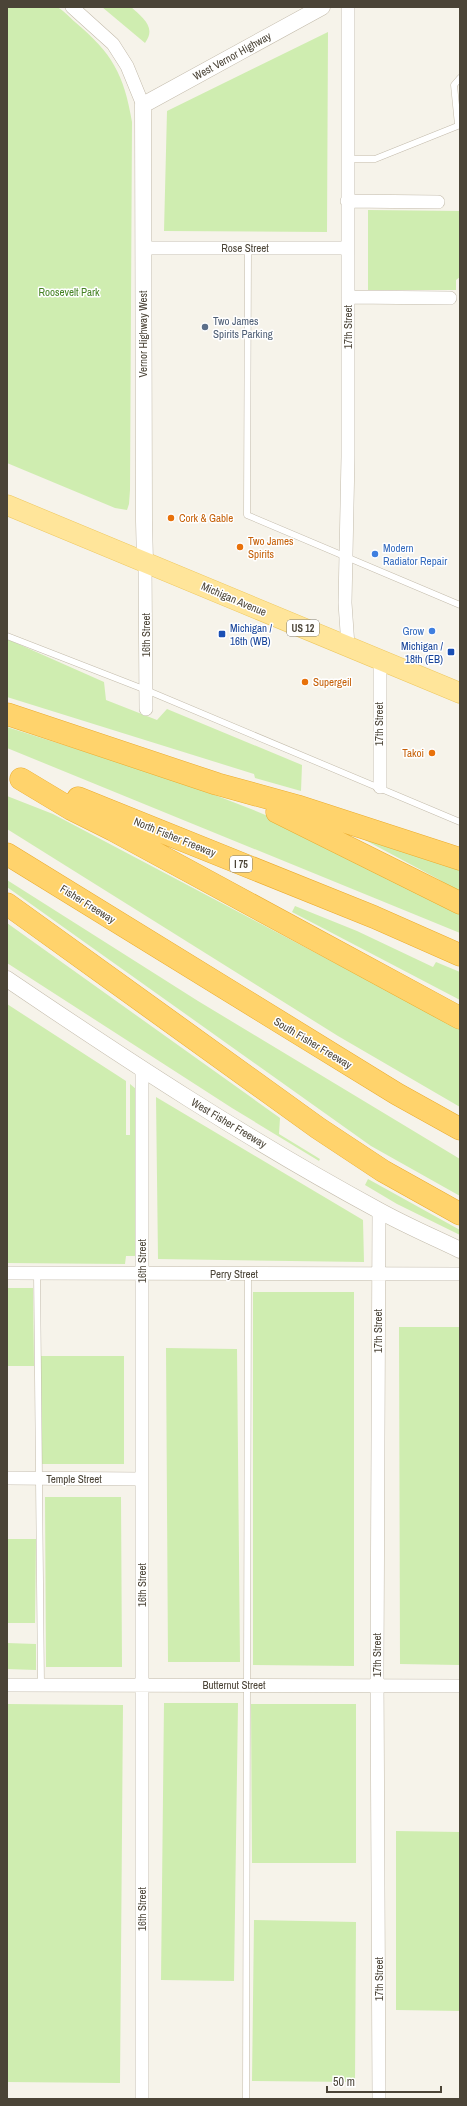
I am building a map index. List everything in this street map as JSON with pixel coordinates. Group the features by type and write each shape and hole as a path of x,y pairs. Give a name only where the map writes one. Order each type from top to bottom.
{"highway":[{"path":"7,714 217,784 297,806 460,859"},
{"path":"14,776 71,809 113,830 460,1018"},
{"name":"North Fisher Freeway","path":"14,776 98,806 366,914 460,955"},
{"path":"217,784 321,832 460,903"},
{"name":"Fisher Freeway","path":"7,854 168,954"},
{"path":"7,904 318,1128 382,1171 460,1214"},
{"path":"168,954 236,1007 421,1122 460,1144"},
{"name":"South Fisher Freeway","path":"168,954 397,1094 460,1129"}],"main road":[{"name":"Michigan Avenue","path":"7,505 460,693"}],"street":[{"path":"72,7 113,44 127,66 142,105"},
{"name":"West Vernor Highway","path":"142,105 322,7"},
{"name":"17th Street","path":"348,7 346,248 348,297 347,557 345,604 348,646"},
{"name":"Vernor Highway West","path":"142,105 145,562"},
{"path":"347,201 438,202"},
{"name":"Rose Street","path":"144,248 346,248"},
{"path":"348,297 450,298"},
{"name":"16th Street","path":"145,562 146,708"},
{"name":"17th Street","path":"380,660 380,787"},
{"name":"West Fisher Freeway","path":"7,979 142,1070 255,1140 379,1211 460,1250"},
{"name":"16th Street","path":"142,1070 142,2099"},
{"name":"17th Street","path":"379,1211 377,1686 379,2099"},
{"name":"Perry Street","path":"7,1273 460,1274"},
{"name":"Temple Street","path":"7,1478 142,1479"},
{"name":"Butternut Street","path":"7,1685 460,1686"}],"lane":[{"path":"347,159 375,158 459,125 454,85 460,78"},
{"path":"248,248 247,515 460,605"},
{"path":"7,636 146,690 380,787 460,822"},
{"path":"37,1273 41,1685"},
{"path":"246,2099 248,1274"}],"green space":[{"name":"Roosevelt Park","path":"50,6 63,11 88,33 107,55 120,77 129,105 132,122 130,490 127,510 115,508 7,463 7,7"},
{"path":"102,7 131,7 149,27 148,37 145,43"},
{"path":"328,32 327,232 164,231 167,111"},
{"path":"368,210 460,211 460,277 456,280 456,290 368,290"},
{"path":"7,639 104,682 106,700 157,720 167,709 302,765 301,791 255,778 254,774 7,697"},
{"path":"7,727 191,786 278,820 357,857 460,910 460,933 7,748"},
{"path":"7,796 53,814 460,1029 460,1107 338,1036 7,829"},
{"path":"367,835 460,867 460,893 438,879 365,840"},
{"path":"7,880 198,1001 460,1159 460,1196 371,1146 7,887"},
{"path":"295,906 357,931 433,967 436,962 460,972 460,1000 292,912"},
{"path":"7,923 280,1118 279,1134 320,1159 319,1161 232,1108 7,963"},
{"path":"7,1004 126,1081 126,1135 130,1135 130,1084 136,1089 136,1256 126,1256 125,1264 7,1263"},
{"path":"156,1097 363,1220 364,1262 158,1259"},
{"path":"368,1179 460,1230 460,1235 397,1204 365,1185"},
{"path":"7,1288 33,1288 34,1366 7,1366"},
{"path":"253,1292 354,1292 354,1666 253,1665"},
{"path":"399,1327 460,1327 460,1665 400,1664"},
{"path":"166,1348 237,1349 240,1662 168,1662"},
{"path":"40,1356 124,1356 124,1464 41,1464"},
{"path":"45,1497 121,1497 122,1667 46,1667"},
{"path":"7,1539 36,1539 35,1623 7,1623"},
{"path":"7,1643 36,1644 36,1670 7,1669"},
{"path":"164,1703 238,1703 234,1981 161,1980"},
{"path":"7,1704 123,1705 120,2083 7,2082"},
{"path":"251,1704 356,1704 356,1863 252,1863"},
{"path":"396,1831 460,1832 460,2011 396,2010"},
{"path":"254,1920 356,1922 355,2082 252,2081"}],"place":[{"name":"Two James Spirits Parking","path":"205,327"},
{"name":"Cork & Gable","path":"171,518"},
{"name":"Two James Spirits","path":"240,547"},
{"name":"Modern Radiator Repair","path":"375,554"},
{"name":"Grow","path":"432,631"},
{"name":"Michigan / 16th (WB)","path":"222,634"},
{"name":"Michigan / 18th (EB)","path":"451,652"},
{"name":"Supergeil","path":"305,682"},
{"name":"Takoi","path":"432,753"}]}
